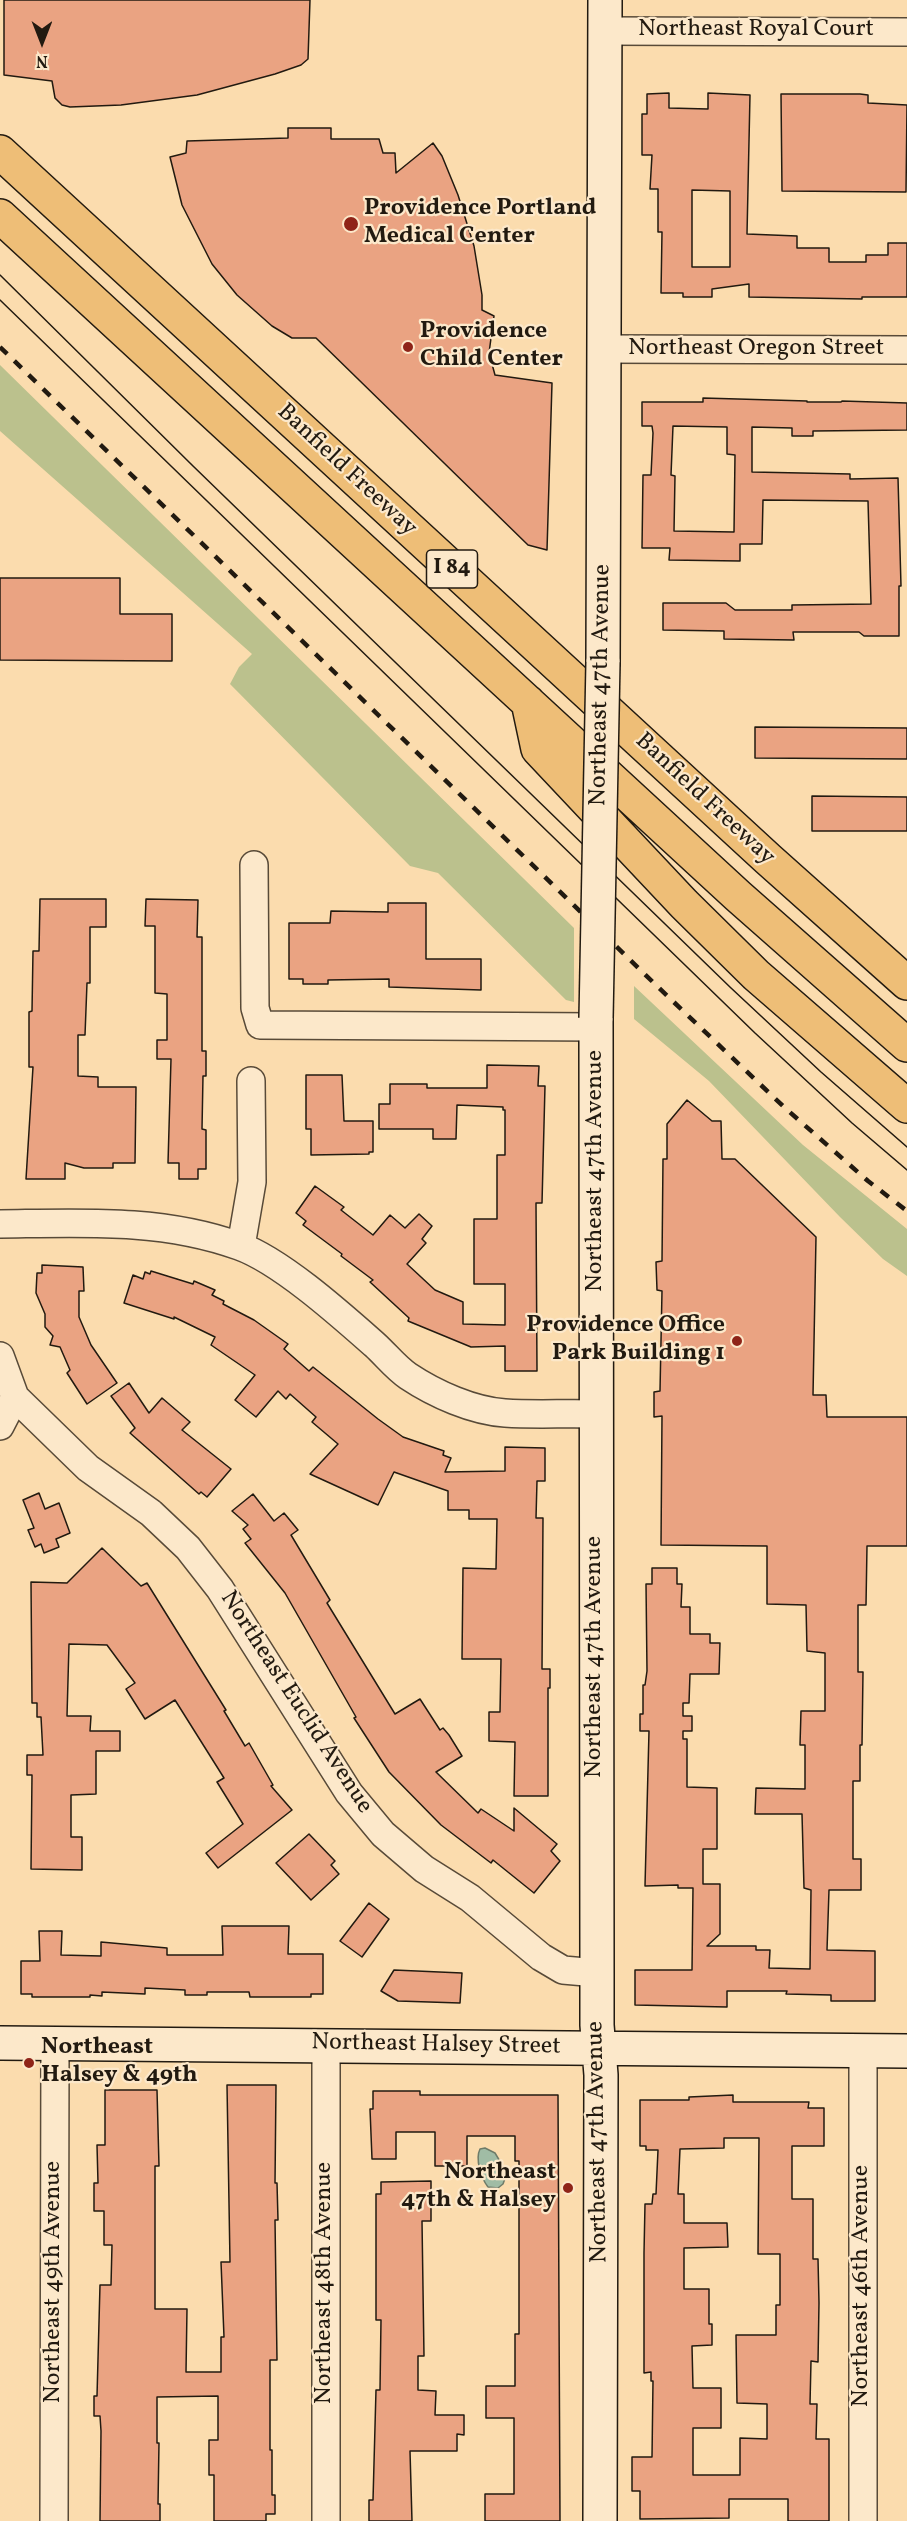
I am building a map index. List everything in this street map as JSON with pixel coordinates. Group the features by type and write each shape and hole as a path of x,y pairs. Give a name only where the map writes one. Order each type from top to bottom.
{"highway":[{"name":"Banfield Freeway","path":"0,152 759,851 907,983"},
{"name":"Banfield Freeway","path":"0,216 747,904 907,1045"},
{"path":"528,702 538,749 684,904 756,975 907,1106"}],"main road":[{"name":"Northeast 47th Avenue","path":"600,2521 601,2075 597,1973 596,1414 597,1023 603,663 605,16"},
{"name":"Northeast Halsey Street","path":"0,2043 907,2051"}],"street":[{"name":"Northeast Royal Court","path":"605,16 907,32"},
{"name":"Northeast Oregon Street","path":"605,349 907,350"},
{"path":"254,865 255,1008 260,1025 597,1023"},
{"path":"241,1246 252,1182 251,1081"},
{"path":"0,1224 116,1223 162,1227 241,1246 275,1265 338,1312 406,1375 435,1392 476,1407 504,1413 596,1414"},
{"path":"0,1356 15,1397 0,1426"},
{"name":"Northeast Euclid Avenue","path":"15,1397 88,1468 151,1513 188,1548 220,1589 350,1793 382,1834 424,1869 470,1898 541,1957 563,1970 597,1973"},
{"name":"Northeast 49th Avenue","path":"54,2521 55,2043"},
{"name":"Northeast 48th Avenue","path":"326,2045 326,2521"},
{"name":"Northeast 46th Avenue","path":"863,2051 863,2521"}],"green space":[{"path":"0,365 574,928 574,1002 566,1000 438,873 410,866 230,684 239,667 252,654 0,431"},
{"path":"634,986 803,1145 907,1229 907,1276 883,1259 840,1217 709,1081 634,1019"}],"shaded area":[{"path":"485,2148 495,2153 507,2173 503,2184 498,2188 488,2187 481,2174 478,2163 479,2153 480,2149"}],"building":[{"path":"4,0 310,0 308,59 301,65 275,74 197,95 121,105 70,107 62,105 55,98 52,81 4,75"},
{"path":"669,93 669,108 708,109 708,93 750,95 747,234 797,236 797,248 829,248 829,262 866,262 866,255 888,255 888,243 907,243 907,297 862,297 862,299 749,297 749,284 712,289 712,297 683,297 683,293 661,293 662,232 658,232 658,189 650,189 652,155 642,155 642,114 647,114 647,94","holes":["692,190 730,191 730,267 692,267"]},
{"path":"781,94 860,94 868,95 868,103 907,105 906,192 782,191"},
{"path":"288,128 331,128 331,139 379,139 383,153 395,153 396,173 433,143 442,156 458,195 474,246 482,295 482,310 494,316 489,353 495,375 552,383 547,550 528,545 316,338 292,338 272,326 237,295 212,264 182,205 170,157 186,153 187,141 288,138"},
{"path":"703,398 907,403 907,430 813,431 813,436 792,436 792,428 752,427 752,472 850,474 850,479 898,478 901,586 899,586 899,636 864,636 859,632 793,632 794,640 724,639 724,631 663,630 663,603 726,603 735,610 792,610 792,605 871,604 868,501 763,500 762,544 740,544 740,561 669,560 670,548 642,548 643,475 651,475 653,433 652,426 642,426 642,402 703,402","holes":["673,426 727,427 727,454 735,455 734,532 674,531 675,476 671,475"]},
{"path":"0,578 120,578 120,614 172,614 172,661 0,660"},
{"path":"755,727 907,728 907,759 755,758"},
{"path":"812,796 907,797 907,831 812,831"},
{"path":"40,899 106,899 106,927 90,927 90,983 87,983 85,1035 78,1035 78,1076 98,1077 98,1087 136,1087 135,1163 113,1163 113,1168 84,1168 65,1163 65,1179 26,1179 33,1067 29,1067 29,1012 32,1011 33,951 39,951"},
{"path":"146,899 198,900 197,937 202,937 202,1051 206,1051 202,1129 206,1130 206,1169 198,1169 198,1179 179,1179 179,1163 168,1163 171,1059 157,1059 157,1040 167,1040 167,994 155,993 155,926 145,926"},
{"path":"388,903 426,903 426,959 481,959 481,990 389,987 389,979 328,980 328,984 303,984 303,979 289,979 289,923 330,923 331,911 388,912"},
{"path":"487,1065 539,1066 538,1086 545,1086 542,1203 536,1203 537,1371 505,1371 505,1346 471,1347 408,1321 409,1318 370,1282 373,1280 303,1225 306,1221 296,1213 315,1186 344,1207 341,1210 373,1235 390,1215 405,1228 419,1214 432,1226 422,1239 426,1243 407,1264 435,1290 463,1302 463,1324 505,1325 505,1284 474,1284 474,1219 497,1219 497,1155 505,1155 505,1110 503,1107 457,1105 456,1139 433,1139 433,1129 379,1129 379,1104 390,1104 390,1084 427,1084 427,1088 487,1088"},
{"path":"306,1075 342,1075 344,1121 373,1121 373,1152 369,1154 311,1155 311,1129 306,1129"},
{"path":"687,1100 712,1121 721,1121 722,1159 735,1159 816,1237 813,1395 826,1395 827,1417 907,1417 907,1546 867,1546 866,1605 858,1605 858,1672 863,1672 862,1745 860,1745 860,1781 853,1781 853,1859 861,1859 861,1890 829,1890 827,1950 875,1951 875,2001 831,2001 831,1995 786,1994 787,1991 727,1991 727,2007 635,2005 635,1970 692,1970 693,1888 678,1888 678,1885 645,1886 649,1731 640,1731 640,1714 643,1714 643,1685 645,1685 647,1671 646,1584 652,1584 652,1568 677,1568 677,1584 682,1584 681,1607 690,1607 690,1634 710,1634 710,1643 720,1643 719,1674 690,1674 689,1703 683,1703 683,1716 692,1716 692,1731 683,1731 683,1739 687,1739 687,1787 717,1788 717,1849 703,1849 703,1884 720,1884 720,1934 707,1946 756,1946 756,1950 770,1950 769,1968 810,1969 811,1890 804,1888 802,1814 755,1814 756,1788 805,1789 805,1745 800,1745 801,1711 825,1711 825,1653 807,1651 806,1605 767,1604 767,1546 661,1545 662,1416 654,1417 654,1392 660,1391 662,1291 657,1290 656,1262 662,1261 663,1159 667,1159 667,1124"},
{"path":"42,1265 83,1267 84,1291 79,1291 79,1317 91,1345 117,1383 87,1404 67,1373 70,1370 60,1347 50,1345 53,1336 45,1327 45,1314 36,1293 37,1273 42,1273"},
{"path":"151,1271 193,1284 194,1281 215,1290 212,1295 224,1301 223,1304 254,1320 288,1344 284,1349 309,1371 313,1367 403,1437 444,1451 443,1455 451,1458 445,1472 505,1471 505,1447 545,1448 545,1481 537,1481 536,1518 543,1518 542,1669 550,1669 548,1796 514,1796 515,1742 489,1741 489,1712 500,1712 501,1659 462,1659 463,1568 496,1569 497,1519 469,1519 469,1510 448,1510 448,1491 394,1472 378,1505 310,1474 338,1444 312,1422 316,1417 290,1394 286,1399 278,1391 256,1417 235,1400 255,1375 211,1345 215,1337 174,1317 174,1319 124,1303 133,1275 143,1279 145,1272 150,1274"},
{"path":"129,1383 149,1413 162,1398 190,1422 182,1430 231,1469 207,1497 201,1492 199,1494 130,1433 135,1428 111,1396"},
{"path":"39,1493 45,1509 59,1503 70,1533 56,1539 59,1547 44,1553 41,1544 35,1547 28,1530 34,1528 23,1500"},
{"path":"253,1494 274,1521 284,1513 298,1530 291,1535 330,1600 327,1603 395,1714 420,1699 440,1730 443,1728 449,1735 462,1756 436,1772 478,1813 481,1809 514,1831 514,1808 557,1844 551,1851 560,1861 534,1893 493,1860 491,1863 441,1825 389,1772 354,1718 356,1717 285,1593 245,1543 251,1539 243,1529 248,1525 232,1511"},
{"path":"102,1548 141,1586 147,1583 226,1710 224,1711 245,1746 249,1743 273,1785 271,1786 292,1810 218,1868 206,1853 243,1824 217,1782 224,1778 175,1700 145,1719 126,1689 135,1683 107,1645 69,1644 67,1716 91,1716 90,1731 120,1731 120,1751 96,1751 96,1794 71,1795 71,1837 82,1837 82,1870 31,1869 32,1775 27,1775 27,1755 43,1755 41,1717 37,1717 37,1703 32,1703 31,1582 67,1583"},
{"path":"309,1834 335,1861 331,1865 339,1874 311,1900 276,1863"},
{"path":"369,1903 389,1919 362,1957 340,1941"},
{"path":"222,1926 289,1926 288,1954 323,1954 323,1994 311,1994 311,1997 250,1997 249,1992 207,1992 207,1995 185,1995 185,1990 145,1988 145,1994 102,1992 102,1996 90,1995 90,1997 32,1997 32,1994 21,1994 21,1961 40,1961 39,1931 62,1931 61,1955 101,1956 101,1942 167,1948 167,1955 223,1955"},
{"path":"394,1970 462,1973 460,2003 398,2001 381,1991"},
{"path":"227,2085 276,2085 277,2360 270,2360 270,2450 272,2450 272,2495 275,2495 275,2514 266,2514 266,2521 214,2521 214,2475 209,2475 209,2440 218,2440 218,2396 157,2397 160,2521 100,2521 101,2431 100,2416 94,2416 94,2396 97,2396 100,2285 111,2285 112,2245 104,2245 104,2211 94,2211 94,2183 98,2183 97,2145 105,2145 105,2090 157,2090 159,2166 155,2166 155,2309 187,2309 186,2372 221,2372 221,2337 224,2337 221,2262 230,2262"},
{"path":"373,2091 420,2091 420,2095 558,2095 560,2521 485,2521 485,2494 514,2494 514,2418 486,2418 486,2386 515,2386 515,2334 519,2334 519,2161 515,2161 515,2136 467,2136 467,2166 435,2166 435,2132 396,2132 396,2159 372,2159 370,2109 373,2109"},
{"path":"733,2095 733,2102 809,2102 808,2108 824,2108 824,2146 792,2146 792,2199 813,2199 813,2259 818,2259 819,2303 818,2362 811,2361 810,2404 817,2404 816,2439 829,2439 829,2521 788,2521 788,2499 729,2499 729,2518 640,2519 640,2491 632,2491 632,2457 652,2457 653,2381 651,2381 651,2372 644,2373 644,2253 645,2204 652,2204 653,2194 656,2194 658,2150 646,2150 646,2146 640,2146 640,2100 689,2100 689,2097","holes":["724,2138 759,2138 758,2254 780,2254 780,2305 776,2305 776,2335 736,2335 737,2403 767,2404 767,2439 740,2438 740,2475 693,2475 693,2428 721,2428 721,2388 693,2388 692,2346 712,2345 712,2324 709,2324 709,2289 684,2289 684,2248 728,2247 727,2223 684,2223 684,2194 678,2194 680,2149 724,2148"]},
{"path":"431,2181 431,2221 422,2221 424,2356 418,2356 418,2390 436,2391 435,2415 464,2415 464,2435 457,2434 457,2451 410,2451 412,2521 369,2521 369,2500 373,2500 376,2390 380,2390 381,2320 376,2320 376,2194 381,2194 381,2182"}],"tram line":[{"path":"0,275 193,466 731,988 821,1072 907,1147"},
{"path":"0,300 755,1033 852,1123 907,1170"}],"railway":[{"path":"0,347 659,988 784,1107 868,1181 907,1211"}],"place":[{"name":"Providence Portland Medical Center","path":"351,224"},
{"name":"Providence Child Center","path":"408,347"},
{"name":"Providence Office Park Building 1","path":"737,1341"},
{"name":"Northeast Halsey & 49th","path":"29,2063"},
{"name":"Northeast 47th & Halsey","path":"568,2188"}]}
